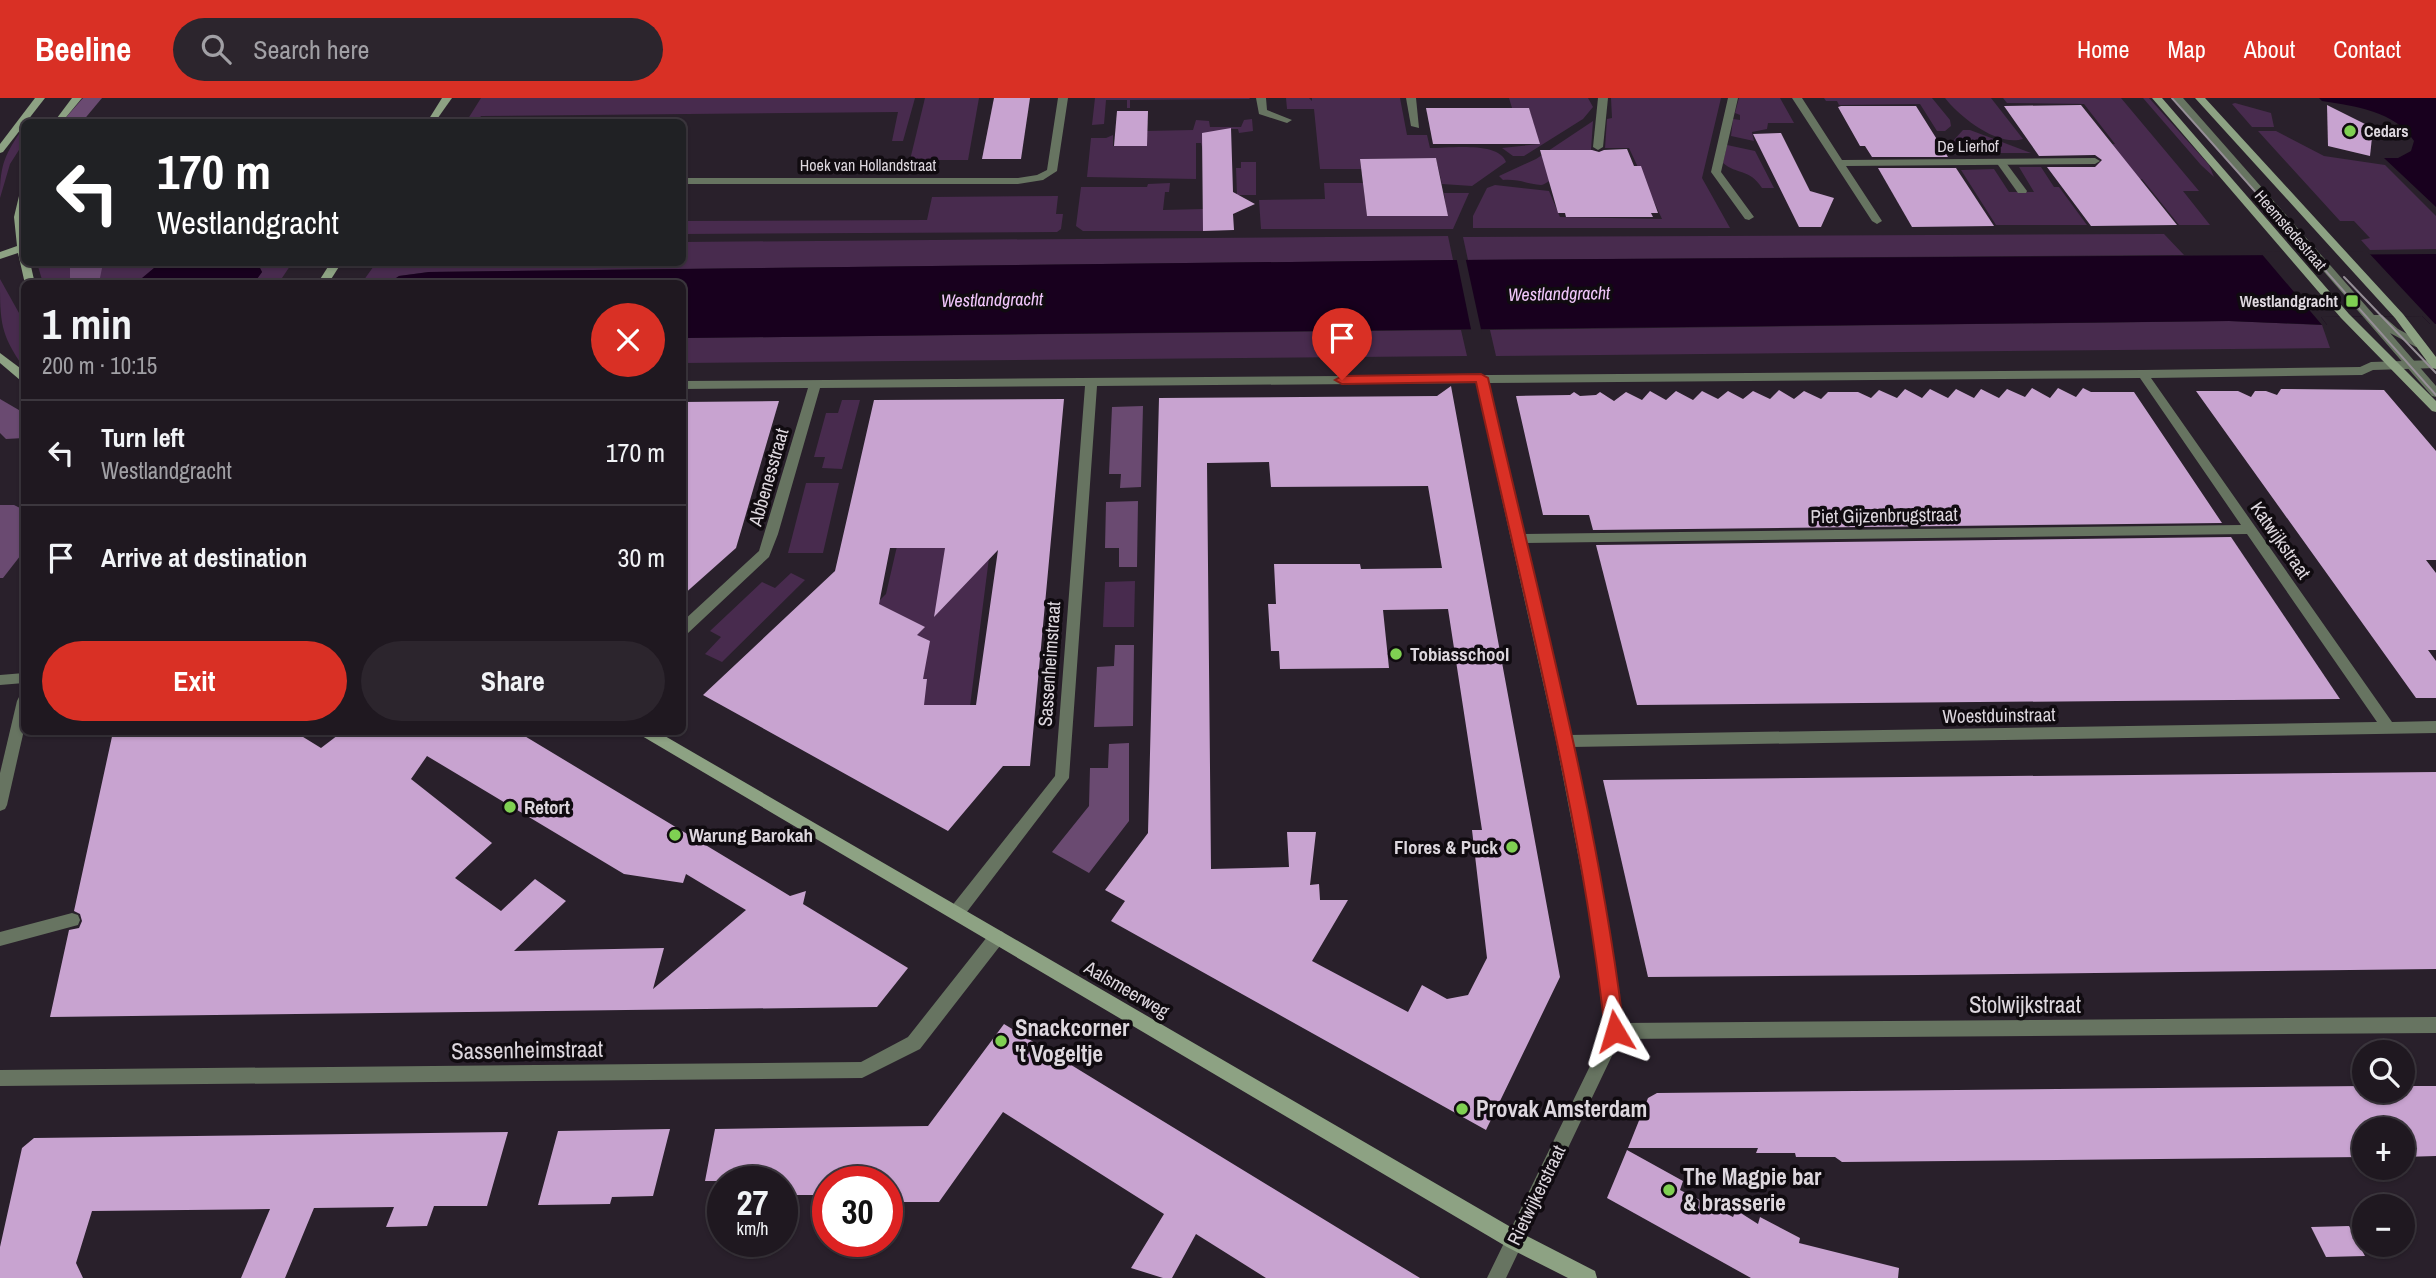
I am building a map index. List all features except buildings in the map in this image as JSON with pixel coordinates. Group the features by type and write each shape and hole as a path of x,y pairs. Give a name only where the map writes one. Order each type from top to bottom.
{"street":[{"path":"24,119 40,98"},
{"path":"60,119 77,98"},
{"path":"433,119 447,98"},
{"name":"Hoek van Hollandstraat","path":"686,180 1018,181 1040,178 1052,171 1063,98"},
{"path":"1261,98 1262,112 1287,120"},
{"path":"1411,98 1416,126"},
{"path":"1598,147 1603,98"},
{"path":"1733,98 1716,172 1748,217"},
{"path":"1797,98 1877,221"},
{"name":"Heemstedestraat","path":"2157,98 2345,316 2436,408"},
{"name":"Heemstedestraat","path":"2178,98 2372,316 2436,393"},
{"name":"Heemstedestraat","path":"2200,98 2399,316 2436,365"},
{"path":"0,150 21,123"},
{"name":"De Lierhof","path":"1840,163 2095,161"},
{"path":"2001,162 2022,191"},
{"path":"0,254 21,248 21,209"},
{"name":"Heemstedestraat","path":"2372,316 2420,345"},
{"path":"0,357 21,374"},
{"path":"686,385 2143,374 2362,371 2371,366 2436,365"},
{"name":"Katwijkstraat","path":"2143,374 2388,727"},
{"path":"1481,378 1563,741 1606,958 1615,1031"},
{"name":"Sassenheimstraat","path":"957,912 1062,778 1091,383"},
{"name":"Abbenesstraat","path":"686,626 764,554 815,384"},
{"name":"Piet Gijzenbrugstraat","path":"1518,539 2250,529"},
{"path":"0,680 21,678"},
{"path":"1,798 21,714"},
{"name":"Woestduinstraat","path":"1563,741 2436,727"},
{"name":"Aalsmeerweg","path":"652,735 1514,1240 1588,1278"},
{"path":"0,939 72,920"},
{"name":"Sassenheimstraat","path":"0,1078 862,1070 914,1043 997,937"},
{"name":"Stolwijkstraat","path":"1615,1031 2436,1025"},
{"name":"Rietwijkerstraat","path":"1496,1278 1615,1031"}],"shaded area":[{"path":"83,98 102,98 84,119 65,119"},
{"path":"481,98 915,98 903,141 892,141 898,112 481,116 479,119 468,119"},
{"path":"925,98 979,98 968,160 910,160"},
{"path":"1095,98 1250,99 1130,100 1130,108 1127,108 1127,100 1106,100 1104,124 1092,125"},
{"path":"1286,98 1309,98 1312,101 1312,98 1400,98 1407,135 1427,135 1430,148 1484,148 1502,155 1506,162 1472,186 1442,184 1436,158 1360,159 1361,169 1320,169 1314,109 1287,109"},
{"path":"1509,98 1588,98 1593,107 1583,119 1524,156 1513,156 1502,148 1539,144 1529,108 1512,108"},
{"path":"1611,98 1721,98 1702,178 1730,228 1473,228 1473,216 1487,188 1495,185 1549,191 1560,217 1662,219 1629,148 1605,148 1607,119 1612,118"},
{"path":"1739,98 1780,98 1794,123 1768,123 1767,129 1752,132 1754,141 1731,136 1733,119 1740,120 1740,115 1735,113"},
{"path":"1824,98 1932,98 1950,120 1951,126 1945,131 1937,131 1920,104 1839,105 1837,101 1826,101"},
{"path":"1945,98 1991,98 2023,139 2002,139 1991,135 1960,114"},
{"path":"2003,98 2121,98 2199,191 2183,191 2210,225 2179,225 2142,179 2118,178 2093,146 2115,144 2084,104 2007,103"},
{"path":"2143,98 2149,98 2209,165 2214,177 2201,165"},
{"path":"2232,104 2271,113 2274,127 2252,127"},
{"path":"1252,119 1253,131 1239,133 1238,129 1227,129 1203,151 1201,143 1196,143 1196,179 1087,177 1091,138 1113,135 1113,146 1146,146 1146,131 1193,130 1196,120 1209,121 1210,127 1241,127 1244,120"},
{"path":"1593,121 1591,150 1545,184 1503,180 1499,176 1536,159"},
{"path":"1963,130 1970,130 2031,153 1961,153 1953,141"},
{"path":"21,131 21,147 10,164 0,198 1,176 12,145"},
{"path":"2258,131 2276,131 2324,156 2385,165 2436,216 2436,249 2370,250 2361,240 2370,238 2354,221 2340,221"},
{"path":"1727,145 1755,151 1774,188 1762,188 1748,174 1723,163"},
{"path":"1241,162 1256,162 1256,195 1237,195 1236,168 1241,168"},
{"path":"2019,167 2041,167 2054,187 2059,187 2087,225 1996,225 1961,170 1994,169 2009,192 2034,192"},
{"path":"1170,183 1169,192 1165,192 1163,210 1203,209 1203,231 1083,231 1076,226 1081,187 1147,187 1148,184"},
{"path":"1324,183 1363,183 1367,216 1447,216 1444,193 1469,193 1453,229 1261,229 1259,200 1325,199"},
{"path":"1058,196 1056,214 1063,214 1061,229 1057,232 686,234 686,221 927,220 932,197"},
{"path":"2164,234 2184,255 1468,260 1463,237"},
{"path":"1448,236 1453,260 429,272 399,276 393,280 364,280 374,266 686,266 686,242"},
{"path":"38,266 157,266 141,280 42,280"},
{"path":"70,266 102,266 100,280 70,280"},
{"path":"259,266 290,266 281,280 256,280 262,272"},
{"path":"0,279 21,317 21,363 6,336 0,306"},
{"path":"2229,321 2322,325 2330,348 1496,356 1490,330"},
{"path":"1461,330 1467,356 686,363 686,338"},
{"path":"0,399 21,411 21,438 6,439 0,433"},
{"path":"842,400 860,400 842,469 822,468 825,457 814,457 826,413 838,413"},
{"path":"1143,406 1141,487 1120,488 1121,474 1109,474 1112,407"},
{"path":"1004,441 965,745 790,689 886,594 921,442"},
{"path":"806,483 839,483 823,553 788,553"},
{"path":"1138,501 1137,567 1119,567 1119,548 1105,548 1106,502"},
{"path":"0,505 14,505 21,508 21,555 3,578 0,578"},
{"path":"791,573 805,580 722,662 705,654 721,637 710,631 762,582 775,588"},
{"path":"1135,581 1134,627 1103,627 1105,582"},
{"path":"1115,645 1134,645 1133,726 1094,727 1097,667 1114,666"},
{"path":"1129,743 1129,821 1089,873 1052,852 1089,806 1090,768 1108,768 1109,744"}],"water":[{"path":"2319,98 2436,98 2436,207 2384,158 2398,158 2411,151 2414,141 2406,131 2385,116 2348,105 2322,101"},
{"path":"2436,254 2436,324 2430,324 2422,316 2321,317 2327,325 2229,321 686,338 686,280 394,280 399,276 429,272 1453,260"},
{"path":"156,266 259,266 262,272 256,280 140,280"}],"pier":[{"path":"2367,251 2435,324 2430,324 2422,316 2321,317 2327,325 2322,325 2260,252"},
{"path":"1456,256 1465,256 1482,334 1472,334"}],"tram line":[{"path":"2172,98 2436,395"},
{"path":"2344,277 2436,373"}],"place":[{"name":"Cedars","path":"2350,131"},
{"name":"Westlandgracht","path":"2352,301"},
{"name":"Tobiasschool","path":"1396,654"},
{"name":"Retort","path":"510,807"},
{"name":"Warung Barokah","path":"675,835"},
{"name":"Flores & Puck","path":"1512,847"},
{"name":"Snackcorner 't Vogeltje","path":"1001,1041"},
{"name":"Provak Amsterdam","path":"1462,1109"},
{"name":"The Magpie bar & brasserie","path":"1669,1190"}],"route":[{"path":"1342,380 1481,378 1563,741 1606,958 1615,1031"}]}
